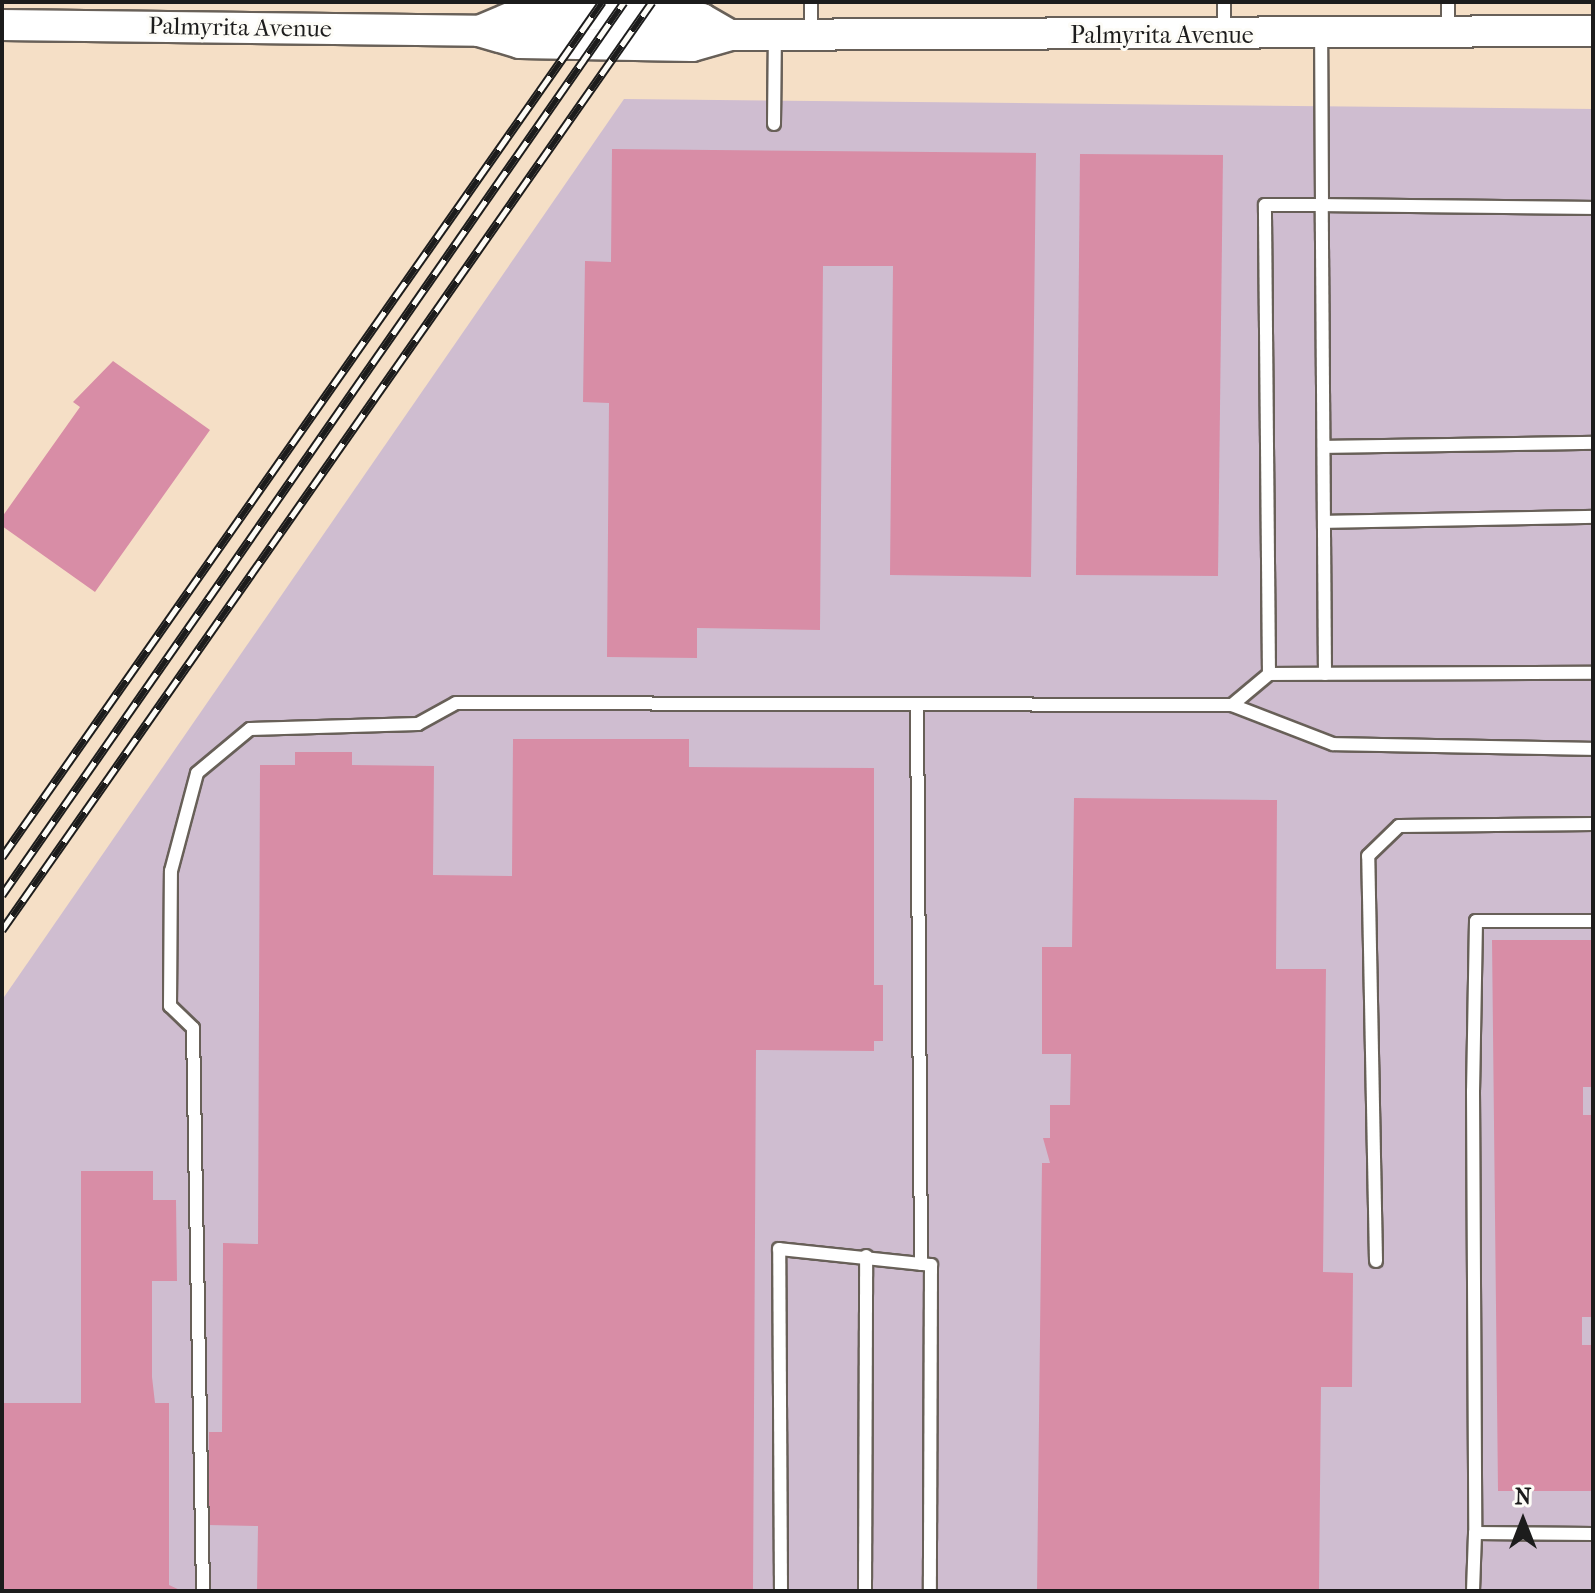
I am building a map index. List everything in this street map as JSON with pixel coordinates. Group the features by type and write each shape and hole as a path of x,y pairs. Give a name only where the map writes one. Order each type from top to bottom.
{"street":[{"name":"Palmyrita Avenue","path":"2,25 479,31 560,44 692,46 730,35 1321,37 1448,16 1593,31"}],"lane":[{"path":"811,2 811,36"},
{"path":"1224,2 1224,37"},
{"path":"774,124 775,35"},
{"path":"1321,37 1325,674"},
{"path":"1269,674 1265,205 1593,208"},
{"path":"1324,447 1593,443"},
{"path":"1324,522 1593,517"},
{"path":"1232,705 1269,674 1593,673"},
{"path":"203,1591 193,1028 170,1006 171,871 197,773 250,729 418,724 456,703 1232,705 1333,744 1593,749"},
{"path":"917,705 921,1264"},
{"path":"1376,1261 1368,856 1399,826 1593,824"},
{"path":"1473,1591 1476,921 1593,921"},
{"path":"781,1591 779,1249 931,1265 930,1591"},
{"path":"865,1591 866,1256"},
{"path":"1475,1533 1593,1534"}],"shaded area":[{"path":"624,99 1593,109 1593,1591 2,1591 2,1000"}],"building":[{"path":"612,149 1036,153 1031,577 890,575 893,266 823,266 820,630 697,628 697,658 607,657 609,403 583,402 585,261 611,262"},
{"path":"1080,154 1223,155 1218,576 1076,575"},
{"path":"113,361 210,430 95,592 2,526 2,517 80,407 73,402"},
{"path":"513,739 689,739 689,767 874,768 874,985 883,985 883,1041 874,1041 874,1051 756,1050 753,1591 257,1591 258,1526 208,1525 209,1432 222,1432 223,1243 258,1244 260,765 295,765 295,752 352,752 352,765 434,766 433,875 512,876"},
{"path":"1074,798 1277,800 1276,969 1326,969 1323,1272 1353,1273 1352,1387 1321,1387 1319,1591 1037,1591 1042,1163 1050,1163 1043,1138 1050,1138 1050,1105 1070,1105 1071,1054 1042,1054 1042,947 1072,947"},
{"path":"1492,940 1593,940 1593,1087 1583,1087 1583,1115 1593,1115 1593,1317 1582,1317 1582,1345 1593,1345 1593,1491 1498,1491"},
{"path":"81,1171 153,1171 153,1200 176,1200 177,1281 152,1281 152,1377 155,1403 169,1403 169,1585 182,1591 2,1591 2,1403 81,1403"}],"railway":[{"path":"2,857 602,2"},
{"path":"2,895 624,2"},
{"path":"2,930 652,2"}]}
